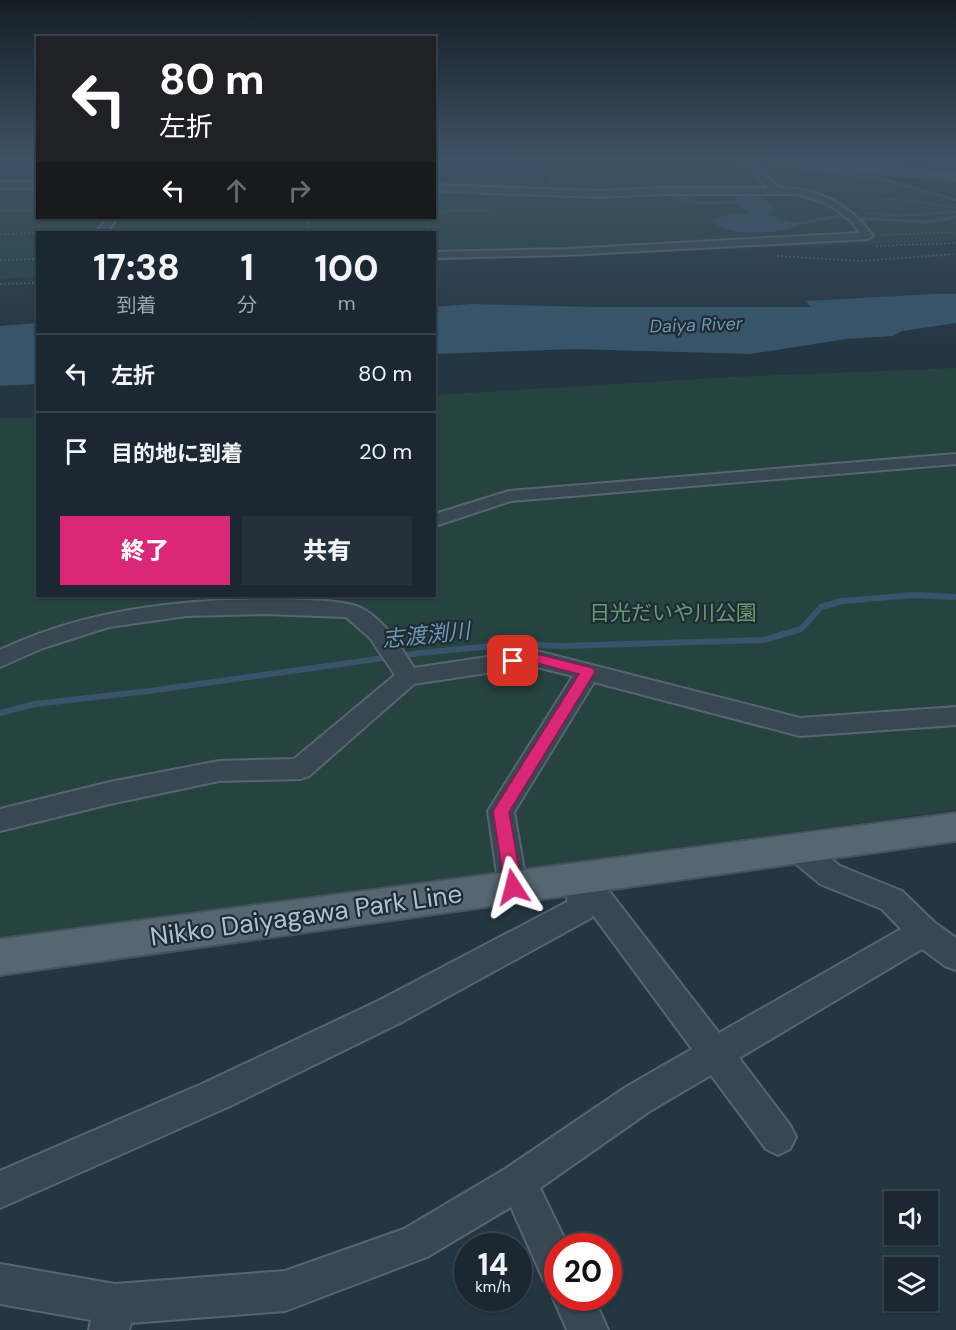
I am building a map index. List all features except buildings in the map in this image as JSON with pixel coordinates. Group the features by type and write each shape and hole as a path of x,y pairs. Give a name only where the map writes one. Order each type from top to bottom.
{"main road":[{"name":"Nikko Daiyagawa Park Line","path":"0,957 956,827"}],"street":[{"path":"858,223 868,236"},
{"path":"436,255 567,252 868,236"},
{"path":"436,520 509,496 956,459"},
{"path":"0,659 24,646 112,618 242,605 355,603 378,630 408,677"},
{"path":"0,820 110,793 219,771 300,770 408,677 533,658 800,727 956,716"},
{"path":"513,887 501,811 588,672"},
{"path":"798,849 830,875 892,900 923,932 956,956"},
{"path":"582,878 778,1137"},
{"path":"0,1190 216,1095 389,1012 571,915 581,909 582,878"},
{"path":"0,1284 112,1317 285,1292 414,1244 518,1182 638,1099 923,932"},
{"path":"518,1182 544,1237"},
{"path":"579,1311 588,1330"}],"path":[{"path":"868,236 956,232"},
{"path":"0,234 36,233"},
{"path":"877,246 956,245"},
{"path":"775,256 860,261 956,254"},
{"path":"0,260 36,259"},
{"path":"0,284 36,283"}],"green space":[{"path":"0,223 956,223 956,240 436,261 436,231 36,231 36,277 0,279"},
{"name":"日光だいや川公園","path":"956,368 956,810 0,938 0,418 36,417 36,597 436,597 436,395 732,377"}],"water":[{"path":"715,223 796,224 795,227 763,233 738,232"},
{"name":"Daiya River","path":"956,294 956,323 902,331 893,336 846,339 750,354 575,349 436,354 436,307 471,304 597,307 811,307 806,301"},
{"path":"36,323 36,384 0,386 0,326"}],"waterway":[{"path":"790,225 801,223"},
{"name":"志渡渕川","path":"0,713 35,704 149,691 420,653 512,644 561,646 764,640 801,629 821,607 842,601 914,595 956,597"}],"route":[{"path":"513,661 533,658 588,672 501,811 513,887"}]}
